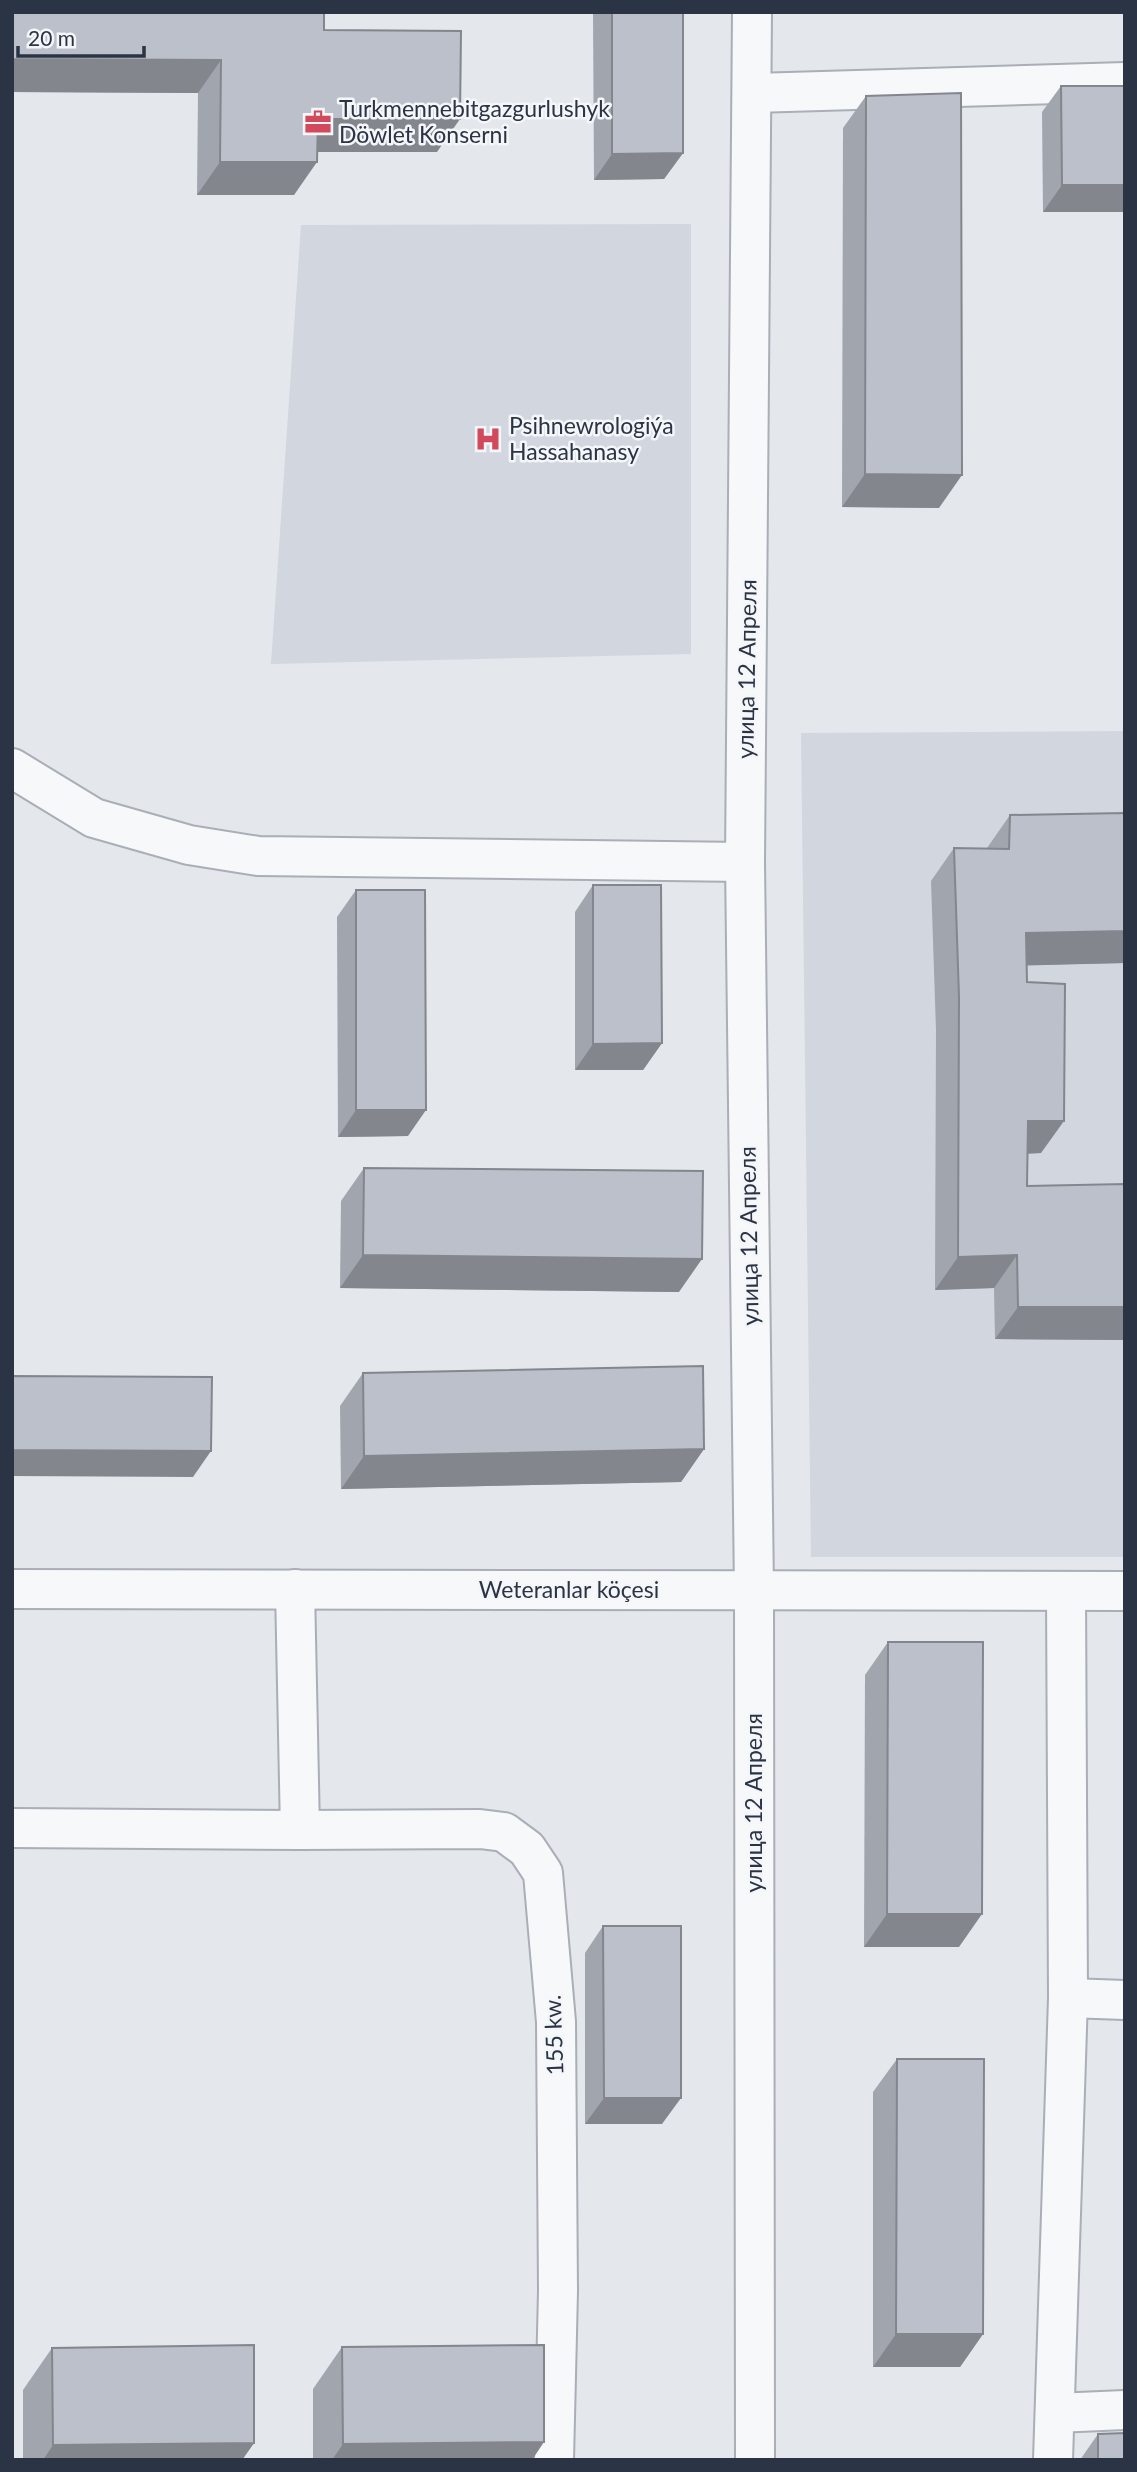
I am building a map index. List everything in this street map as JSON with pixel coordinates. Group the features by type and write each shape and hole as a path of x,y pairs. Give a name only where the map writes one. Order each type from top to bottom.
{"street":[{"name":"улица 12 Апреля","path":"752,12 745,862 754,1591 755,2460"},
{"path":"752,93 1125,82"},
{"path":"12,768 94,818 189,845 258,856 745,862"},
{"name":"Weteranlar köçesi","path":"12,1589 1125,1591"},
{"path":"295,1590 300,1830"},
{"path":"1054,2460 1068,1998 1066,1591"},
{"name":"155 kw.","path":"12,1828 480,1829 504,1832 527,1849 543,1873 556,2022 558,2291 554,2460"},
{"path":"1068,1998 1125,2000"},
{"path":"1055,2413 1125,2410"}],"shaded area":[{"name":"Psihnewrologiýa Hassahanasy","path":"691,224 691,654 271,664 301,225"},
{"path":"1125,731 1125,1557 811,1557 801,733"}],"building":[{"name":"Turkmennebitgazgurlushyk Döwlet Konserni","path":"12,12 324,12 324,30 461,31 460,119 318,119 317,162 220,162 221,60 12,59"},
{"path":"612,12 683,12 683,153 612,154"},
{"path":"1061,86 1125,86 1125,185 1062,185"},
{"path":"961,93 962,475 865,474 866,96"},
{"path":"1125,813 1125,931 1026,933 1027,982 1065,984 1064,1121 1028,1121 1027,1186 1125,1184 1125,1307 1018,1307 1017,1255 958,1257 959,997 954,848 1009,849 1010,815"},
{"path":"593,885 661,885 662,1043 593,1044"},
{"path":"356,890 425,890 426,1110 356,1110"},
{"path":"364,1168 703,1171 702,1259 363,1255"},
{"path":"703,1366 704,1449 364,1456 363,1373"},
{"path":"12,1376 212,1377 211,1451 12,1450"},
{"path":"888,1642 983,1642 982,1914 887,1914"},
{"path":"603,1926 681,1926 681,2098 604,2098"},
{"path":"897,2059 984,2059 983,2334 896,2334"},
{"path":"254,2345 254,2443 53,2445 52,2348"},
{"path":"544,2345 544,2442 343,2444 342,2347"},
{"path":"1125,2433 1125,2460 1098,2460 1098,2434"}],"place":[{"name":"Turkmennebitgazgurlushyk Döwlet Konserni","path":"318,122"},
{"name":"Psihnewrologiýa Hassahanasy","path":"488,439"}]}
